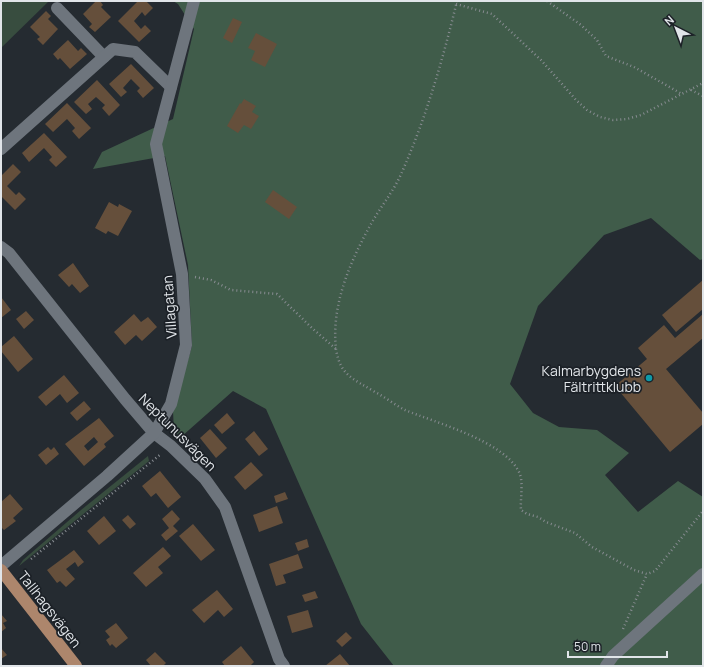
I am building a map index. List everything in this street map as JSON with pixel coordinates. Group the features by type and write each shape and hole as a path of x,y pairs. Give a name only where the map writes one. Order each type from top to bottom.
{"main road":[{"name":"Tallhagsvägen","path":"1,570 76,666"}],"street":[{"name":"Villagatan","path":"1,566 107,476 154,433 171,404 186,344 182,275 156,144 194,1"},
{"path":"57,8 104,57"},
{"path":"1,149 113,49 135,52 171,87"},
{"name":"Neptunusvägen","path":"1,247 8,253 125,400 154,433 171,446 205,479 225,507 279,659 284,666"},
{"path":"606,666 613,656 703,574"}],"path":[{"path":"547,1 581,25 597,40 606,56 634,67 682,94"},
{"path":"647,574 634,570 592,547 575,533 520,510 521,482 519,472 509,459 482,440 403,408 351,378 339,364 336,349 335,326 338,307 352,261 370,225 393,191 402,173 427,104 457,2 492,14 541,60 576,100 587,110 600,117 613,120 627,119 641,115 703,83"},
{"path":"691,90 703,96"},
{"path":"182,275 211,280 231,290 277,294 336,349"},
{"path":"25,563 171,446"},
{"path":"622,631 647,574 655,570 703,511"}],"green space":[{"path":"1,1 49,1 1,48"},
{"path":"173,1 703,1 703,259 700,260 651,218 604,235 538,306 510,384 533,413 559,427 597,430 629,453 605,475 638,512 678,481 703,497 703,666 394,666 361,624 266,409 233,391 181,437 174,432 173,411 192,346 188,265 165,156 93,169 102,152 173,119 194,29 178,4"},
{"path":"148,456 149,461 19,566 23,560 81,510"}],"building":[{"path":"96,1 100,1 103,5 101,7 111,17 95,32 89,27 92,24 83,14"},
{"path":"138,1 146,1 153,8 145,16 142,12 134,21 141,29 145,25 151,31 139,42 118,21"},
{"path":"46,11 51,16 48,19 58,29 43,45 37,39 40,37 30,27"},
{"path":"233,18 242,22 232,43 223,38"},
{"path":"256,33 277,44 265,67 251,60 255,51 248,48"},
{"path":"68,40 78,51 81,48 87,54 70,69 60,58 58,60 53,54"},
{"path":"131,64 154,88 143,98 137,91 140,88 131,79 123,88 127,92 121,97 109,84"},
{"path":"97,80 120,105 109,116 102,108 105,105 96,97 88,104 92,109 86,114 74,102"},
{"path":"244,99 256,106 252,112 259,116 251,129 244,125 238,133 227,126 240,103 241,104"},
{"path":"67,103 91,128 79,139 72,131 75,128 67,119 53,132 45,124"},
{"path":"44,133 67,157 56,167 49,160 52,157 44,148 29,162 22,153"},
{"path":"13,164 21,172 7,186 16,195 19,192 26,199 15,210 1,196 1,176"},
{"path":"273,190 297,207 289,219 265,202"},
{"path":"109,202 118,207 119,204 132,211 118,236 108,231 106,234 95,228"},
{"path":"73,263 89,286 80,293 72,284 69,287 58,275"},
{"path":"703,280 703,309 676,332 662,315"},
{"path":"1,297 11,310 1,318"},
{"path":"26,311 34,320 24,329 16,319"},
{"path":"134,314 141,322 148,317 157,327 142,341 136,335 125,345 114,332"},
{"name":"Kalmarbygdens Fältrittklubb","path":"703,314 703,338 666,369 703,413 703,424 670,452 615,386 647,359 638,348 664,325 675,338"},
{"path":"14,336 33,359 18,372 1,351 1,347"},
{"path":"64,375 79,393 67,403 60,394 46,406 38,397"},
{"path":"84,401 91,409 77,421 70,413"},
{"path":"227,413 235,423 222,434 214,425"},
{"path":"99,418 114,436 104,444 106,447 84,466 65,444","holes":["94,437 98,442 88,451 84,446"]},
{"path":"210,429 227,448 216,458 200,438"},
{"path":"254,431 268,449 259,456 245,439"},
{"path":"48,447 51,450 54,447 59,454 46,465 38,455"},
{"path":"251,462 263,475 245,490 234,477"},
{"path":"160,471 181,497 168,508 156,493 151,497 142,486"},
{"path":"285,492 288,499 276,503 274,496"},
{"path":"10,494 23,509 13,518 16,521 4,530 1,527 1,502"},
{"path":"277,506 283,523 259,532 253,515"},
{"path":"172,510 180,519 173,526 178,531 166,541 161,535 169,528 162,519"},
{"path":"128,515 136,524 130,529 122,520"},
{"path":"104,516 116,531 99,545 87,531"},
{"path":"193,524 215,550 201,561 179,536"},
{"path":"307,539 309,547 298,551 295,543"},
{"path":"163,547 171,556 158,567 163,573 146,587 133,573"},
{"path":"74,550 84,562 78,567 75,562 66,569 75,579 66,587 60,581 57,583 47,570"},
{"path":"298,554 303,568 283,575 286,583 276,586 269,564"},
{"path":"217,590 233,609 224,617 218,610 204,623 192,610"},
{"path":"315,591 318,598 305,602 302,595"},
{"path":"308,610 313,627 292,633 287,616"},
{"path":"1,614 7,621 3,623 6,628 1,632"},
{"path":"116,623 128,638 116,648 112,644 110,646 106,640 110,637 105,631"},
{"path":"346,632 352,638 342,647 336,641"},
{"path":"241,646 254,662 250,666 225,666 222,662"},
{"path":"1,648 7,655 1,659"},
{"path":"155,652 166,663 163,666 151,666 146,660"},
{"path":"340,654 350,666 325,666"}],"place":[{"name":"Kalmarbygdens Fältrittklubb","path":"649,378"}]}
